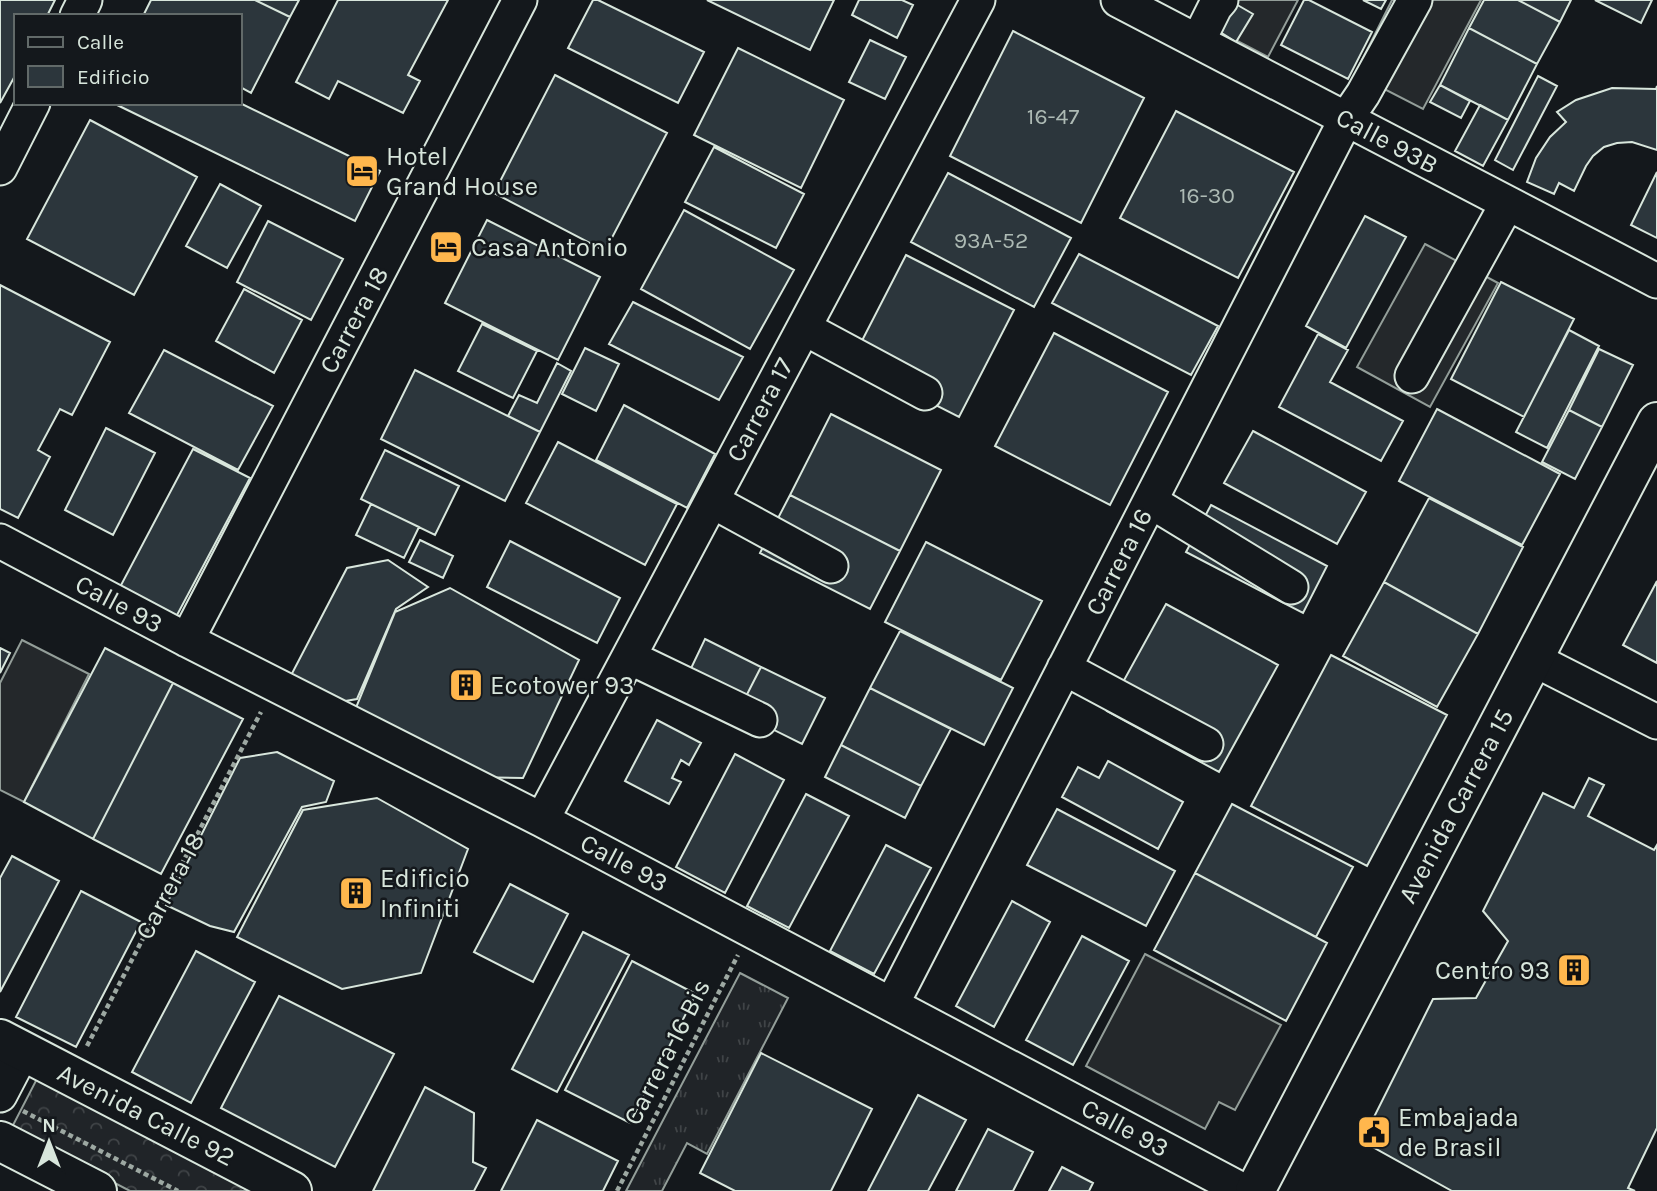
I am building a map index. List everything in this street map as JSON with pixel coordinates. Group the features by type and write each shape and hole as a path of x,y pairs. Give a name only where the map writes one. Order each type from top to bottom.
{"main road":[{"name":"Avenida Carrera 15","path":"1255,1191 1657,422"},
{"name":"Avenida Calle 92","path":"12,1045 292,1191"},
{"path":"4,1114 97,1191"}],"street":[{"name":"Carrera 18","path":"187,640 520,0"},
{"name":"Carrera 17","path":"542,820 978,0"},
{"name":"Calle 93B","path":"1118,0 1657,282"},
{"path":"1198,41 1221,0"},
{"name":"Carrera 16","path":"891,1004 1346,119 1363,94 1415,0"},
{"path":"0,168 32,105"},
{"path":"1412,376 1507,204"},
{"path":"804,328 925,393"},
{"path":"712,501 831,566"},
{"path":"1150,501 1291,587"},
{"name":"Calle 93","path":"0,541 187,640 542,820 1244,1191"},
{"path":"629,657 760,720"},
{"path":"1533,659 1657,722"},
{"path":"1064,668 1206,744"},
{"path":"4,1114 12,1045"}],"path":[{"name":"Carrera 18","path":"84,1054 262,710"},
{"name":"Carrera 16 Bis","path":"617,1191 750,930"},
{"path":"4,1114 178,1191"}],"green space":[{"path":"740,973 788,998 707,1154 687,1143 662,1191 626,1191"},
{"path":"41,1071 271,1191 130,1191 11,1129"}],"shaded area":[{"path":"1210,0 1298,0 1268,57 1199,21"},
{"path":"1392,0 1481,0 1423,109 1355,74"},
{"path":"1425,244 1498,283 1430,407 1357,367"},
{"path":"22,640 89,674 24,802 0,790 0,683"},
{"path":"1145,954 1281,1025 1235,1110 1219,1102 1205,1129 1086,1066"}],"building":[{"path":"0,0 55,0 48,14 14,14 14,78 0,103"},
{"path":"151,0 255,0 290,17 251,93 242,88 242,14 144,14"},
{"path":"255,0 299,0 290,17"},
{"path":"338,0 448,0 408,75 420,81 403,113 338,81 329,99 296,82"},
{"path":"593,0 598,0 704,52 678,103 568,48"},
{"path":"707,0 834,0 810,50"},
{"path":"859,0 902,0 913,5 897,38 852,15"},
{"path":"1304,0 1309,0 1372,32 1348,79 1281,45"},
{"path":"1363,0 1386,0 1381,9"},
{"path":"1484,0 1518,0 1560,22 1537,64 1469,28"},
{"path":"1518,0 1571,0 1560,22"},
{"path":"1595,0 1652,0 1641,23"},
{"path":"1234,3 1253,14 1236,42 1217,30"},
{"path":"1469,28 1537,64 1508,120 1440,85"},
{"path":"1013,31 1144,98 1081,223 950,156"},
{"path":"870,40 906,57 885,99 849,82"},
{"path":"738,48 844,100 801,188 694,135"},
{"path":"555,75 667,133 605,251 494,193"},
{"path":"1538,76 1557,86 1513,170 1495,160"},
{"path":"1440,85 1470,101 1461,118 1430,102"},
{"path":"1657,86 1657,150 1632,142 1604,147 1586,166 1574,191 1559,183 1554,194 1527,182 1536,158 1550,137 1566,122 1557,112 1576,100 1612,88 1656,89"},
{"path":"242,104 380,171 355,221 117,105"},
{"path":"1480,105 1508,120 1483,166 1455,151"},
{"path":"1176,111 1294,172 1238,278 1120,218"},
{"path":"90,120 197,177 134,295 27,239"},
{"path":"714,147 804,194 776,248 685,202"},
{"path":"1657,172 1657,238 1631,225"},
{"path":"948,173 1071,238 1034,307 911,242"},
{"path":"220,184 261,206 227,268 186,246"},
{"path":"684,210 794,270 750,349 641,289"},
{"path":"1365,216 1406,237 1346,348 1306,326"},
{"path":"487,220 600,277 558,360 445,303"},
{"path":"268,221 343,259 311,320 237,282"},
{"path":"1079,254 1218,326 1191,375 1052,303"},
{"path":"906,255 1014,310 959,417 851,362"},
{"path":"1501,282 1574,319 1524,417 1451,379"},
{"path":"0,285 110,342 72,415 60,409 38,450 50,457 18,518 0,509"},
{"path":"244,289 302,320 274,373 216,341"},
{"path":"633,302 743,357 719,400 609,344"},
{"path":"482,324 537,351 513,398 458,371"},
{"path":"1569,330 1599,346 1547,448 1516,432"},
{"path":"1054,333 1168,392 1110,505 995,446"},
{"path":"1318,334 1348,350 1330,382 1403,421 1381,461 1279,407"},
{"path":"585,348 619,364 596,411 562,394"},
{"path":"1599,349 1633,365 1602,427 1569,410"},
{"path":"164,350 273,406 238,470 129,413"},
{"path":"557,363 571,371 540,432 508,416 519,395 537,403"},
{"path":"415,370 540,432 505,501 381,439"},
{"path":"624,405 715,454 687,508 596,460"},
{"path":"1437,409 1560,474 1522,545 1399,481"},
{"path":"1569,410 1602,427 1575,479 1542,462"},
{"path":"831,414 941,470 900,551 790,495"},
{"path":"106,428 155,453 113,535 65,510"},
{"path":"1253,431 1366,492 1337,544 1224,483"},
{"path":"558,442 677,504 645,565 526,503"},
{"path":"193,449 250,478 176,617 120,587"},
{"path":"385,450 459,486 435,535 361,499"},
{"path":"790,495 900,551 870,609 760,553"},
{"path":"1429,498 1523,547 1478,634 1384,582"},
{"path":"371,504 419,527 404,558 356,535"},
{"path":"1211,505 1327,566 1303,613 1186,552"},
{"path":"420,540 453,556 443,578 409,562"},
{"path":"510,541 620,598 597,643 487,587"},
{"path":"926,542 1042,601 1001,680 885,622"},
{"path":"388,560 428,587 396,609 357,699 328,704 287,683 347,568"},
{"path":"1657,581 1657,663 1623,645"},
{"path":"1384,582 1478,634 1437,707 1343,656"},
{"name":"Ecotower 93","path":"450,588 579,660 523,778 467,777 355,710 395,612"},
{"path":"1166,604 1278,665 1219,772 1107,711"},
{"path":"900,631 1013,688 984,745 870,688"},
{"path":"705,639 761,667 738,712 683,685"},
{"path":"0,648 10,653 0,673"},
{"path":"105,648 173,683 93,839 24,802"},
{"path":"1331,655 1447,715 1367,866 1251,806"},
{"path":"761,667 825,698 802,744 738,712"},
{"path":"173,683 243,719 161,874 93,839"},
{"path":"870,688 951,729 921,786 841,745"},
{"path":"657,720 701,743 689,765 681,760 672,778 681,782 669,804 625,781"},
{"path":"841,745 921,786 905,818 825,777"},
{"path":"277,752 334,781 326,802 302,807 234,932 210,926 166,905 240,758"},
{"path":"735,754 784,780 725,893 676,867"},
{"path":"1108,761 1183,802 1158,849 1062,797 1078,767 1099,778"},
{"name":"Centro 93","path":"1589,778 1604,785 1588,816 1654,850 1657,845 1657,1128 1628,1188 1635,1191 1452,1191 1362,1141 1433,999 1476,998 1508,941 1483,911 1543,793 1574,808"},
{"path":"806,794 849,816 789,928 747,906"},
{"name":"Edificio Infiniti","path":"377,798 468,849 421,973 342,989 237,937 303,810"},
{"path":"1232,804 1353,867 1316,937 1195,873"},
{"path":"1057,809 1175,871 1146,926 1027,865"},
{"path":"886,845 931,868 874,974 830,951"},
{"path":"12,856 59,881 0,992 0,878"},
{"path":"1195,873 1327,943 1286,1021 1154,950"},
{"path":"510,884 568,914 533,982 474,952"},
{"path":"81,891 141,922 76,1047 16,1017"},
{"path":"1012,901 1050,922 994,1027 956,1006"},
{"path":"583,932 629,955 557,1092 512,1069"},
{"path":"1082,936 1129,961 1073,1065 1026,1040"},
{"path":"196,951 255,982 191,1103 132,1072"},
{"path":"632,961 696,994 630,1123 565,1090"},
{"path":"279,996 394,1054 335,1167 221,1108"},
{"path":"761,1053 872,1109 831,1191 735,1191 700,1173"},
{"path":"425,1087 474,1113 473,1162 486,1168 474,1191 373,1191"},
{"path":"918,1095 966,1120 928,1191 868,1191"},
{"path":"537,1120 618,1161 603,1191 501,1191"},
{"path":"988,1129 1033,1152 1013,1191 956,1191"},
{"path":"1062,1167 1093,1183 1089,1191 1049,1191"}],"place":[{"name":"Hotel Grand House","path":"362,171"},
{"name":"Casa Antonio","path":"446,247"},
{"name":"Ecotower 93","path":"466,685"},
{"name":"Edificio Infiniti","path":"356,893"},
{"name":"Centro 93","path":"1574,970"},
{"name":"Embajada de Brasil","path":"1374,1132"}]}
